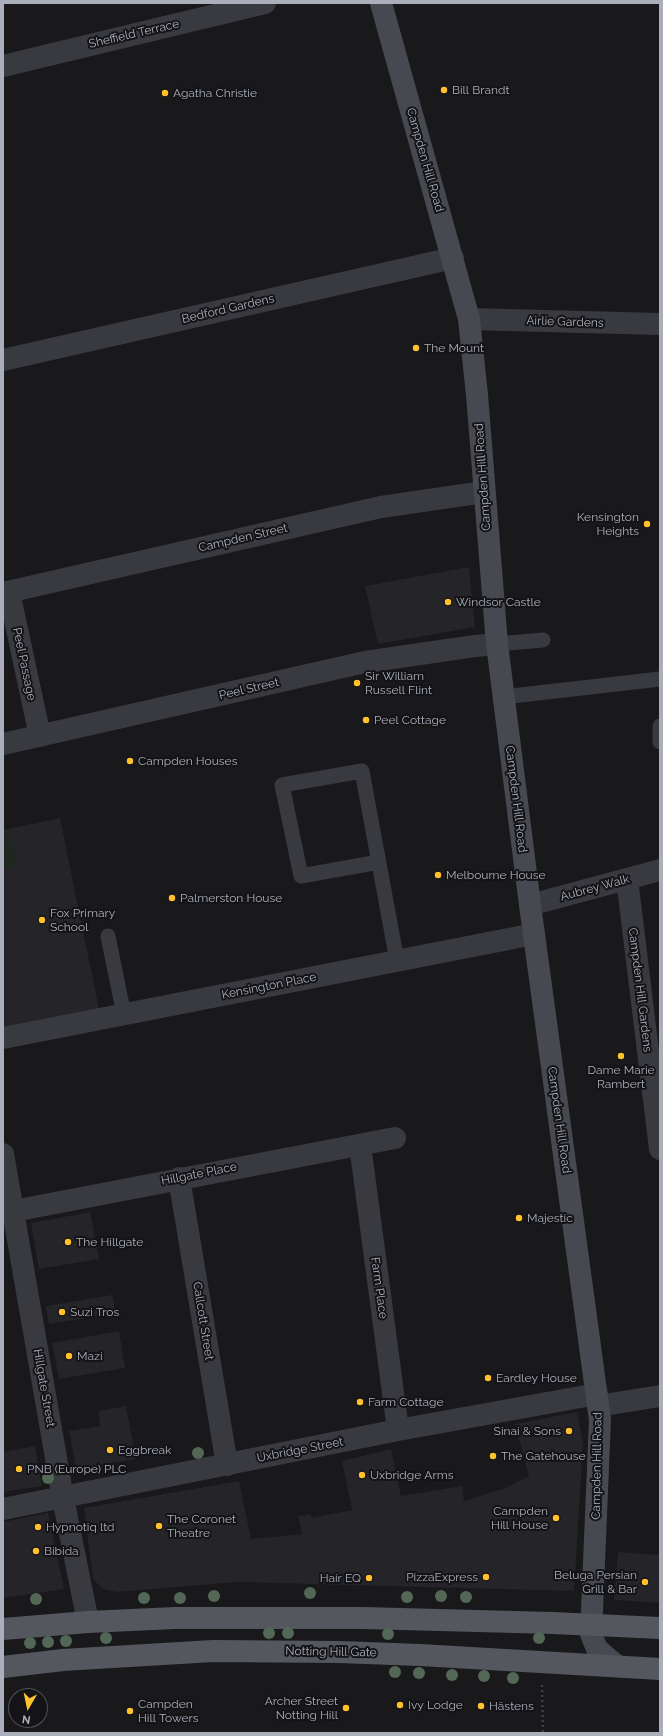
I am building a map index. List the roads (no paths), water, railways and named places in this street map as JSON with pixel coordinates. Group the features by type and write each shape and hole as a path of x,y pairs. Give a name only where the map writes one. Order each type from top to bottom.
{"main road":[{"path":"3,1629 88,1622 174,1618 363,1618 660,1628"},
{"name":"Notting Hill Gate","path":"3,1667 63,1660 213,1651 339,1652 660,1669"}],"street":[{"name":"Sheffield Terrace","path":"3,66 265,3"},
{"name":"Campden Hill Road","path":"381,3 469,319 477,395 497,644 503,697 600,1420 591,1634 597,1649 617,1666"},
{"name":"Bedford Gardens","path":"3,360 453,258"},
{"name":"Airlie Gardens","path":"469,319 660,324"},
{"name":"Campden Street","path":"6,593 381,507 484,492"},
{"name":"Peel Passage","path":"6,593 40,736"},
{"name":"Peel Street","path":"3,744 365,662 497,644"},
{"name":"Aubrey Walk","path":"530,905 660,870"},
{"name":"Campden Hill Gardens","path":"627,879 660,1148"},
{"name":"Kensington Place","path":"3,1038 534,934"},
{"name":"Hillgate Place","path":"8,1212 179,1178 395,1138"},
{"name":"Farm Place","path":"360,1145 398,1430"},
{"name":"Hillgate Street","path":"3,1154 8,1212 88,1622"},
{"name":"Callcott Street","path":"179,1178 227,1465"},
{"path":"598,1400 660,1396"},
{"name":"Uxbridge Street","path":"3,1509 398,1430 598,1400"}],"lane":[{"path":"497,644 543,640"},
{"path":"503,697 660,678"},
{"path":"660,726 660,742"},
{"path":"379,862 301,876 282,785 362,771 379,862 397,961"},
{"path":"108,936 124,1015"}],"place":[{"name":"Bill Brandt","path":"444,90"},
{"name":"Agatha Christie","path":"165,93"},
{"name":"The Mount","path":"416,348"},
{"name":"Kensington Heights","path":"647,524"},
{"name":"Windsor Castle","path":"448,602"},
{"name":"Sir William Russell Flint","path":"357,683"},
{"name":"Peel Cottage","path":"366,720"},
{"name":"Campden Houses","path":"130,761"},
{"name":"Melbourne House","path":"438,875"},
{"name":"Palmerston House","path":"172,898"},
{"name":"Fox Primary School","path":"42,920"},
{"name":"Dame Marie Rambert","path":"621,1056"},
{"name":"Majestic","path":"519,1218"},
{"name":"The Hillgate","path":"68,1242"},
{"name":"Suzi Tros","path":"62,1312"},
{"name":"Mazi","path":"69,1356"},
{"name":"Eardley House","path":"488,1378"},
{"name":"Farm Cottage","path":"360,1402"},
{"name":"Sinai & Sons","path":"569,1431"},
{"name":"Eggbreak","path":"110,1450"},
{"name":"The Gatehouse","path":"493,1456"},
{"name":"PNB (Europe) PLC","path":"19,1469"},
{"name":"Uxbridge Arms","path":"362,1475"},
{"name":"Campden Hill House","path":"556,1518"},
{"name":"The Coronet Theatre","path":"159,1526"},
{"name":"Hypnotiq ltd","path":"38,1527"},
{"name":"Bibida","path":"36,1551"},
{"name":"PizzaExpress","path":"486,1577"},
{"name":"Hair EQ","path":"369,1578"},
{"name":"Beluga Persian Grill & Bar","path":"645,1582"},
{"name":"Ivy Lodge","path":"400,1705"},
{"name":"Hästens","path":"481,1706"},
{"name":"Archer Street Notting Hill","path":"346,1708"},
{"name":"Campden Hill Towers","path":"130,1711"}]}
